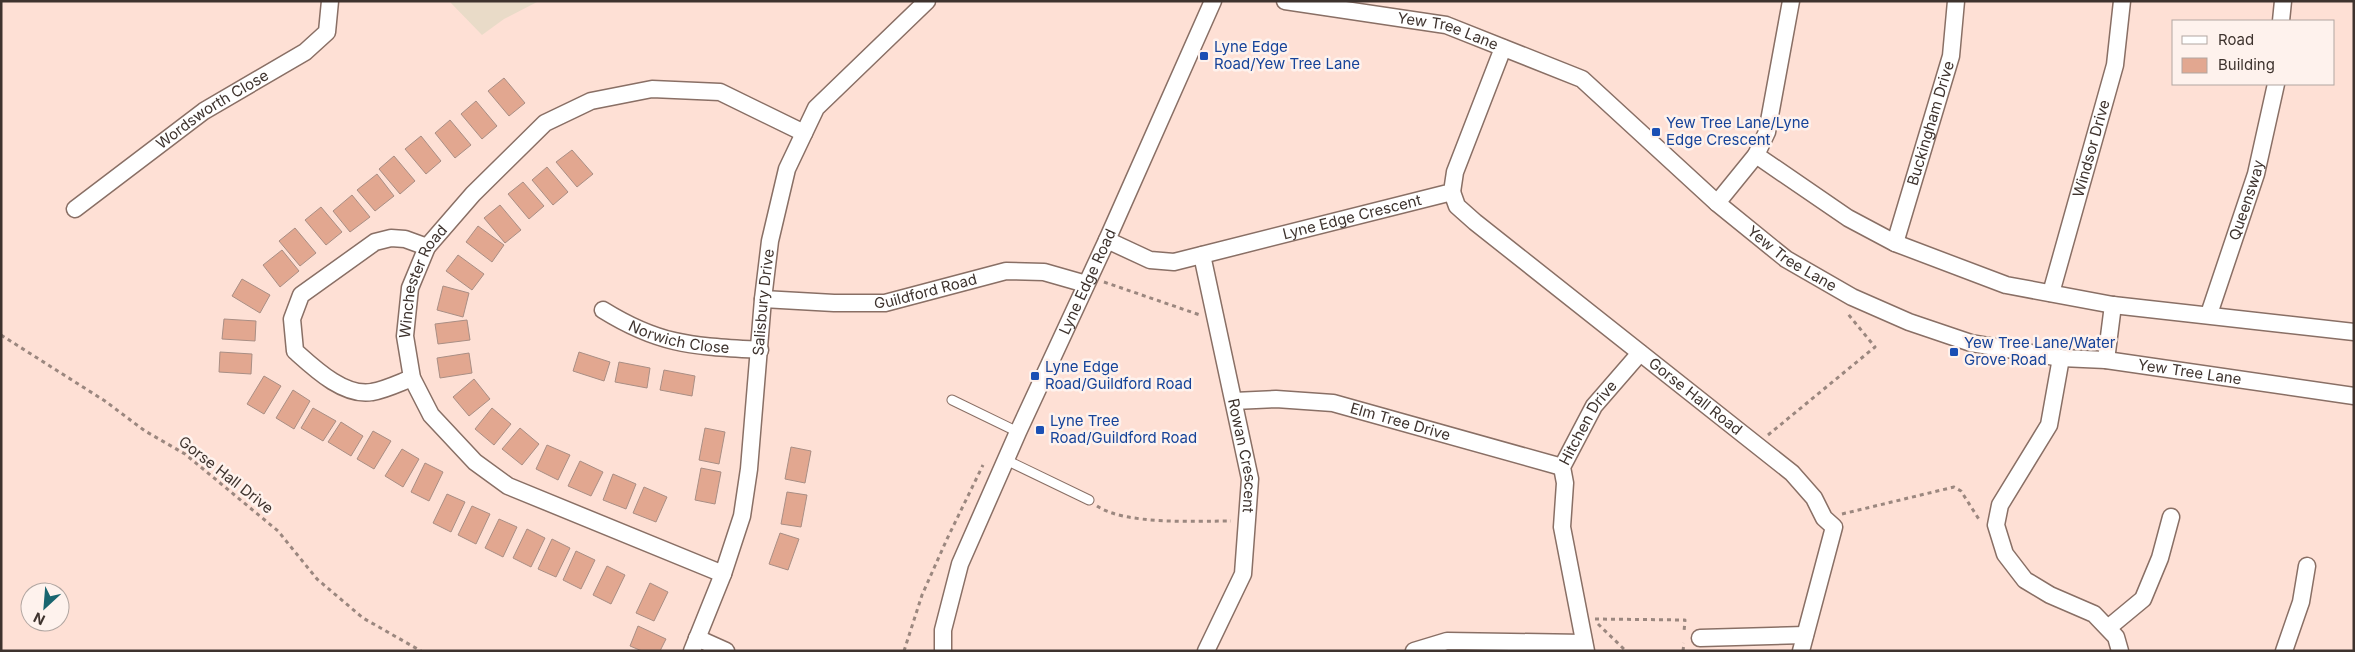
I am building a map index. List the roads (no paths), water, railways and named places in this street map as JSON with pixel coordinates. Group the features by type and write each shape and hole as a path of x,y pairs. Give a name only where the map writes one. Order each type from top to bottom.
{"street":[{"name":"Wordsworth Close","path":"75,209 204,111 305,52 327,32 330,1"},
{"name":"Salisbury Drive","path":"695,644 723,574 742,516 749,469 763,299 770,241 786,169 816,108 928,1"},
{"name":"Lyne Edge Road","path":"943,651 943,630 960,564 1214,1"},
{"name":"Yew Tree Lane","path":"1285,1 1362,7 1446,25 1582,79 1717,203 1786,259 1852,297 1909,322 1971,343 2061,358 2106,360 2354,396"},
{"path":"1717,203 1756,155 1767,132 1791,1"},
{"name":"Buckingham Drive","path":"1895,244 1951,56 1956,1"},
{"name":"Windsor Drive","path":"2051,293 2115,65 2122,1"},
{"path":"2281,20 2283,1"},
{"path":"1452,192 1456,172 1503,48"},
{"name":"Queensway","path":"2208,314 2256,174 2276,85"},
{"name":"Winchester Road","path":"723,574 508,486 475,462 431,415 412,378 405,336 410,288 427,247 473,194 545,123 591,100 652,89 720,92 804,133"},
{"path":"1756,155 1848,218 1895,244 2006,285 2113,305 2208,314 2354,332"},
{"name":"Lyne Edge Crescent","path":"1107,240 1141,257 1161,262 1174,262 1452,192"},
{"name":"Gorse Hall Road","path":"1452,192 1458,206 1475,222 1792,473 1814,498 1824,518 1834,527 1801,651"},
{"path":"412,378 371,392 350,390 327,377 295,351 292,319 301,295 375,242 392,238 405,238 427,247"},
{"name":"Rowan Crescent","path":"1202,255 1250,479 1242,574 1206,651"},
{"name":"Guildford Road","path":"763,299 834,303 886,303 1006,271 1044,272 1088,280"},
{"path":"2106,360 2113,305"},
{"name":"Norwich Close","path":"604,310 630,326 656,337 678,343 760,350"},
{"name":"Hitchen Drive","path":"1585,647 1562,527 1565,484 1562,467 1594,406 1640,353"},
{"path":"2061,358 2050,425 2000,505 1996,525 2005,554 2025,580 2050,595 2094,614 2116,637 2120,651"},
{"name":"Elm Tree Drive","path":"1234,400 1276,399 1333,403 1562,467"},
{"path":"2108,628 2143,599 2160,558 2171,517"},
{"path":"2284,651 2301,602 2307,566"},
{"path":"1700,638 1805,635"},
{"path":"1414,651 1447,641 1585,647"},
{"path":"695,644 726,651"}],"lane":[{"path":"952,400 1018,432"},
{"path":"1006,460 1088,500"}],"place":[{"name":"Lyne Edge Road/Yew Tree Lane","path":"1204,56"},
{"name":"Yew Tree Lane/Lyne Edge Crescent","path":"1656,132"},
{"name":"Yew Tree Lane/Water Grove Road","path":"1954,352"},
{"name":"Lyne Edge Road/Guildford Road","path":"1035,376"},
{"name":"Lyne Tree Road/Guildford Road","path":"1040,430"}]}
